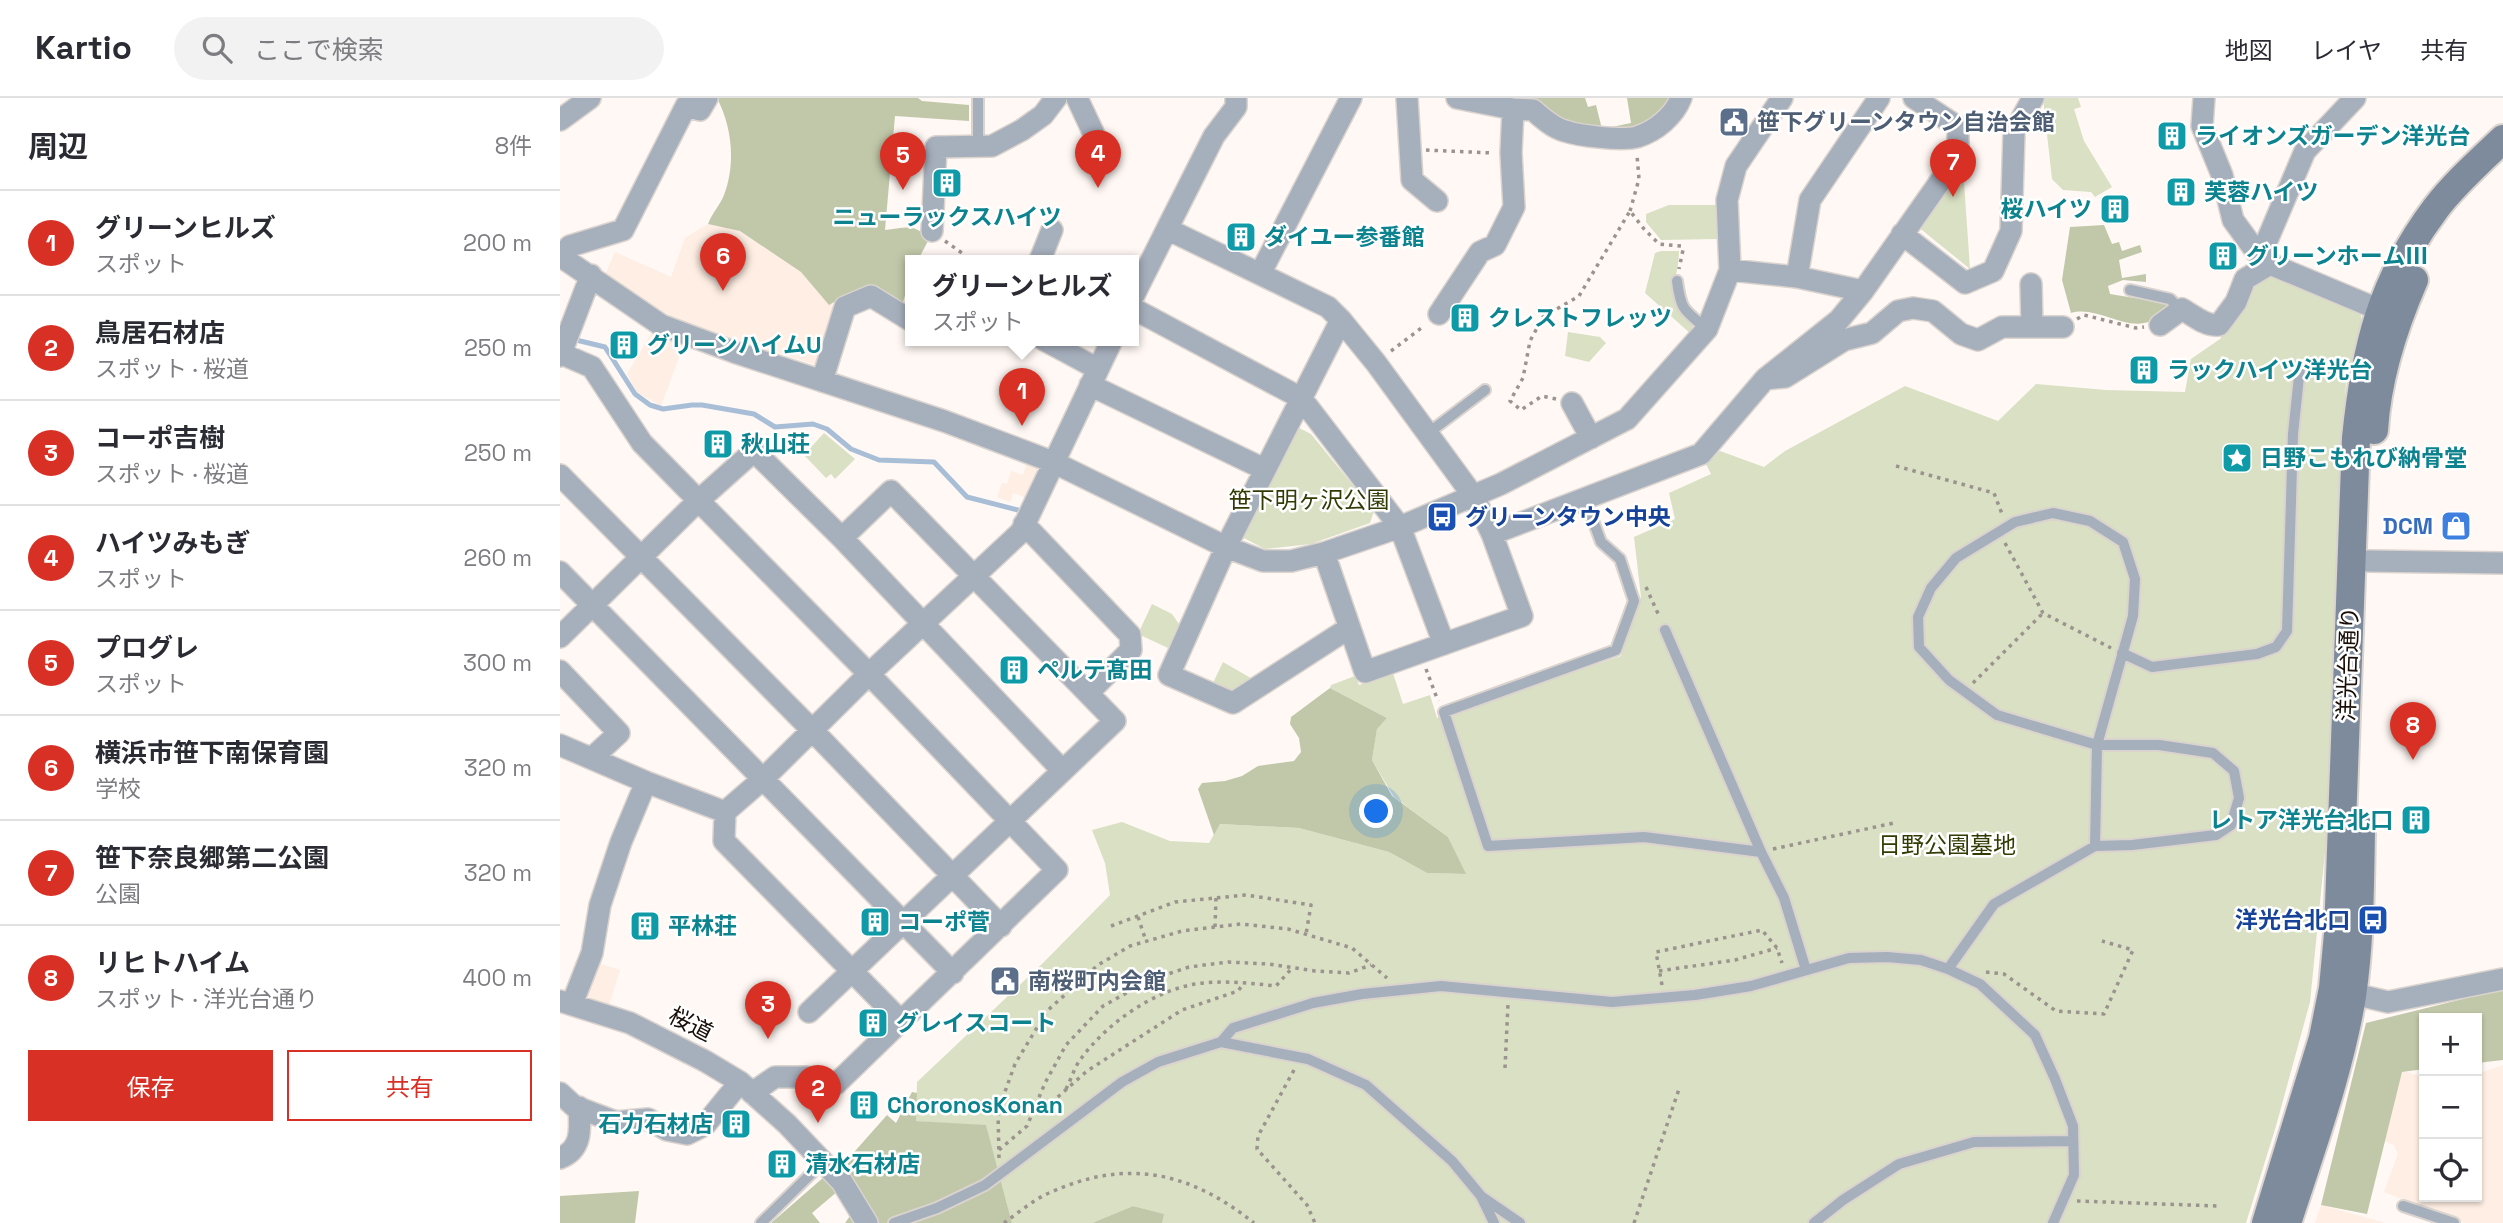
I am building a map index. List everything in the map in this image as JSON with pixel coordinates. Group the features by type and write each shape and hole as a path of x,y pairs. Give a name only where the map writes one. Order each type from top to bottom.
{"street":[{"path":"560,120 590,98"},
{"path":"707,98 700,110 687,102 623,230 570,246 560,256 661,325 944,421 1053,462 1226,547 1263,561 1291,561 1324,554 1400,527 1474,497 1627,419 1707,329 1730,270 1727,200 1736,166 1782,98"},
{"path":"932,231 936,147 992,146 1043,116 1056,98"},
{"path":"1077,98 1093,132 1100,159"},
{"path":"1139,285 1214,136 1236,107 1237,98"},
{"path":"1260,274 1351,98"},
{"path":"1407,98 1412,180 1437,201"},
{"path":"1457,98 1513,109 1533,110 1563,131 1598,137 1635,138 1660,125 1677,108 1681,98"},
{"path":"1797,277 1810,200 1879,98"},
{"path":"1493,534 1701,454 1765,379 1839,320 1863,291 1958,156 1958,127 1914,98"},
{"path":"1902,234 1965,283 1993,271 2011,231 2014,132 2033,98"},
{"path":"2204,98 2202,126 2222,175 2233,220 2265,260 2380,310"},
{"path":"2160,325 2180,309 2214,326 2219,325 2236,302 2245,279 2265,260 2305,151 2355,98"},
{"path":"1439,314 1480,252 1494,245 1514,207 1511,153 1513,109"},
{"name":"洋光台通り","path":"2266,1223 2323,1038 2342,991 2338,934 2356,438 2361,387 2380,310 2402,258 2437,207 2503,139"},
{"name":"洋光台通り","path":"2287,1223 2329,1096 2360,879 2367,561 2375,419 2386,360 2400,312 2421,264 2453,218 2503,165"},
{"path":"1167,229 1328,307 1340,320 1376,363 1474,497 1493,534 1522,615 1365,672 1324,554"},
{"path":"1042,255 1052,230"},
{"path":"1730,270 1797,277 1863,291"},
{"path":"560,1093 579,1107 616,1122 648,1119 667,1130 687,1134 705,1125 746,1087 775,1077 806,1077 836,1084 1057,870 642,443 592,367 562,353 591,275"},
{"path":"2031,284 2032,327"},
{"path":"822,381 845,307 871,296 905,317"},
{"path":"1765,379 1785,377 1844,340 1872,333 1898,311 1913,307 1933,311 1961,334 1978,340 2002,327 2063,327"},
{"path":"1139,312 1301,398 1400,527 1444,644"},
{"path":"1340,320 1226,547 1169,675 1233,703 1349,628"},
{"path":"1052,346 1094,377 1264,469"},
{"path":"902,1022 724,841 725,813 922,623 1021,532 1109,346"},
{"path":"1572,403 1591,438"},
{"path":"560,637 698,501 754,451 842,538 1062,770"},
{"path":"560,475 1001,926"},
{"path":"809,1012 1115,721 891,491 842,538"},
{"path":"1024,524 1130,635 1131,650 1088,693"},
{"path":"2367,561 2503,563"},
{"path":"560,572 953,973"},
{"path":"560,671 620,733 592,758"},
{"path":"560,745 725,813"},
{"path":"566,1002 592,953 600,905 621,842 646,782"},
{"path":"2342,991 2388,1002 2503,979"},
{"name":"桜道","path":"566,1002 630,1023 705,1061 746,1087 787,1124 842,1182 867,1223"},
{"path":"560,1158 571,1153 581,1136 579,1107"}],"lane":[{"path":"978,98 978,146"},
{"path":"1676,281 1684,310 1707,329"},
{"path":"2130,290 2170,299 2180,309"},
{"path":"2122,653 2152,667 2257,654 2276,647 2287,631 2293,434 2300,367"},
{"path":"1427,434 1485,390"},
{"path":"1585,499 1601,542 1620,559 1634,601 1616,650 1444,712 1488,846 1644,838 1761,852"},
{"path":"1948,969 1994,904 2095,846 2132,845 2216,835 2231,825 2239,798 2234,771 2213,753 2159,745 2097,745 1997,715 1949,680 1920,647 1918,617 1931,588 1956,558 2015,522 2053,513 2090,521 2123,542 2135,579 2133,616 2097,745 2095,846"},
{"path":"1665,630 1761,852 1784,898 1806,970"},
{"path":"1221,1042 1233,1028 1313,1003 1400,989 1441,986 1612,1002 1695,995 1751,986 1849,958 1921,960 1948,969 1980,985 2035,1035 2073,1126 2074,1175 2053,1223"},
{"path":"894,1223 937,1208 985,1185 1122,1082 1158,1062 1221,1042 1301,1057 1366,1086 1452,1161 1481,1196 1520,1223"},
{"path":"1814,1223 1843,1200 1899,1164 1974,1142 2073,1141"},
{"path":"761,1223 823,1162"},
{"path":"1481,1196 1493,1223"},
{"path":"2403,1206 2454,1223"}],"path":[{"path":"1572,403 1542,396 1521,410 1510,401 1523,377 1530,341 1543,317 1580,296 1630,211 1639,179 1635,138"},
{"path":"1423,150 1511,153"},
{"path":"1630,211 1659,244 1681,246 1683,250 1676,281"},
{"path":"932,231 962,255"},
{"path":"1376,363 1439,314"},
{"path":"2063,327 2084,315 2136,328 2160,325"},
{"path":"1896,466 1994,494 2003,529 2043,613 2122,653"},
{"path":"1964,692 2043,613"},
{"path":"1420,652 1444,712"},
{"path":"1761,852 1894,822"},
{"path":"1111,926 1175,902 1246,895 1311,905 1306,934"},
{"path":"1215,927 1216,898"},
{"path":"1137,916 1146,941"},
{"path":"1000,1174 998,1111 1014,1064 1047,1010 1098,965 1130,946 1182,931 1241,924 1288,929 1352,948 1400,989"},
{"path":"1664,998 1656,952 1762,930 1777,948 1786,976"},
{"path":"1981,972 2004,974 2056,1011 2104,1014 2133,950 2102,941"},
{"path":"1659,971 1735,960 1777,948"},
{"path":"999,1150 1027,1126 1066,1045 1103,1006 1150,980 1189,967 1228,962 1349,973 1372,965"},
{"path":"1066,1089 1079,1061 1114,1023 1157,996 1193,984 1244,982 1276,986 1293,967"},
{"path":"1035,1107 1051,1103 1087,1071 1182,1010 1238,991 1244,982"},
{"path":"1504,1068 1508,993"},
{"path":"1301,1057 1258,1136 1257,1149 1307,1205 1315,1223"},
{"path":"1634,1223 1680,1086"},
{"path":"1004,1223 1047,1194 1096,1177 1139,1172 1186,1182 1227,1202 1254,1223"},
{"path":"2064,1201 2218,1206"}],"shaded area":[{"path":"708,224 740,231 801,272 836,309 816,365 669,318 605,275 615,252 671,277 685,238"},
{"path":"652,332 683,346 661,406 636,392 627,374"},
{"path":"1028,460 1035,463 1039,471 1030,499 1013,493 1010,502 997,497 1002,483 1007,484 1011,471 1023,475"},
{"path":"597,963 620,970 609,1005 583,996"},
{"path":"2503,1065 2503,1223 2464,1223 2384,1192 2398,1154 2394,1145 2384,1141 2402,1071 2419,1076 2419,1202 2482,1202 2482,1072"},
{"path":"2321,1205 2385,1223 2315,1223"}],"green space":[{"path":"717,98 918,98 922,101 969,105 969,121 895,116 885,230 915,229 928,241 921,255 905,255 905,296 902,305 859,297 852,292 829,305 801,272 740,231 708,224 724,195 730,170 731,145"},
{"path":"1483,98 1585,98 1588,107 1596,105 1602,129 1631,123 1627,98 1676,98 1644,129 1599,134"},
{"path":"2043,98 2078,98 2081,107 2074,109 2084,141 2112,187 2095,197 2091,192 2063,190 2052,179"},
{"path":"1963,168 1970,269 1917,226"},
{"path":"1669,205 1718,205 1717,239 1661,240 1646,222 1646,214"},
{"path":"2104,225 2112,244 2119,242 2122,251 2140,245 2142,252 2119,260 2122,278 2146,274 2146,282 2123,280 2108,286 2110,294 2165,303 2169,308 2154,320 2131,323 2091,312 2071,313 2062,280 2070,227"},
{"path":"1679,251 1675,297 1683,314 1693,324 1691,334 1645,293 1655,253"},
{"name":"日野公園墓地","path":"2270,273 2358,306 2363,323 2346,385 2341,449 2333,772 2310,1002 2246,1223 1162,1223 1163,1214 1133,1206 1092,1223 1012,1223 986,1126 916,1121 917,1082 1044,962 1110,895 1105,863 1092,830 1122,822 1170,841 1209,843 1220,824 1299,828 1389,852 1427,873 1465,874 1448,837 1394,797 1372,760 1377,728 1387,718 1330,688 1331,685 1355,676 1359,685 1393,673 1403,704 1430,695 1437,718 1621,656 1641,597 1634,537 1675,519 1669,493 1711,474 1705,462 1720,451 1764,467 1785,451 1905,386 1998,421 2036,384 2106,390 2185,392 2191,359 2220,339 2255,280"},
{"path":"1568,332 1600,337 1606,343 1589,362 1565,356"},
{"name":"笹下明ヶ沢公園","path":"1297,427 1311,434 1374,511 1370,523 1311,544 1265,549 1242,537"},
{"path":"824,433 855,459 835,479 831,474 826,478 804,455"},
{"path":"1152,604 1172,614 1179,624 1168,648 1138,634"},
{"path":"1223,662 1256,681 1233,697 1211,687"},
{"path":"1330,688 1387,718 1377,729 1372,760 1392,796 1448,837 1466,874 1427,873 1389,852 1299,828 1220,824 1214,835 1198,789 1202,783 1242,776 1258,766 1294,761 1301,752 1299,738 1290,724 1291,717"},
{"path":"2503,989 2503,1060 2482,1062 2482,1013 2419,1013 2419,1070 2402,1072 2367,1214 2321,1205 2366,1023"},
{"path":"912,1092 917,1093 916,1121 986,1125 1012,1223 845,1223 863,1198 840,1168 887,1115 896,1123"},
{"path":"824,1177 838,1191 812,1213 820,1223 771,1223"},
{"path":"639,1191 635,1223 560,1223 560,1196"},
{"path":"1133,1206 1164,1214 1162,1223 1092,1223"}],"waterway":[{"path":"572,339 605,347 635,394 650,405 663,409 702,405 754,414 775,427 813,424 827,429 851,449 879,460 934,462 967,497 1018,510"}],"place":[{"name":"笹下グリーンタウン自治会館","path":"1734,122"},
{"name":"ライオンズガーデン洋光台","path":"2172,136"},
{"name":"ニューラックスハイツ","path":"947,183"},
{"name":"ハイツみもぎ","path":"1098,188"},
{"name":"プログレ","path":"903,190"},
{"name":"芙蓉ハイツ","path":"2181,192"},
{"name":"笹下奈良郷第二公園","path":"1953,197"},
{"name":"桜ハイツ","path":"2115,209"},
{"name":"ダイユー参番館","path":"1241,237"},
{"name":"グリーンホームⅢ","path":"2223,256"},
{"name":"横浜市笹下南保育園","path":"723,291"},
{"name":"クレストフレッツ","path":"1465,318"},
{"name":"グリーンハイムU","path":"624,345"},
{"name":"ラックハイツ洋光台","path":"2144,370"},
{"name":"グリーンヒルズ","path":"1022,426"},
{"name":"秋山荘","path":"718,444"},
{"name":"日野こもれび納骨堂","path":"2237,458"},
{"name":"グリーンタウン中央","path":"1442,517"},
{"name":"DCM","path":"2456,526"},
{"name":"ペルテ髙田","path":"1014,670"},
{"name":"リヒトハイム","path":"2413,760"},
{"name":"レトア洋光台北口","path":"2416,820"},
{"name":"洋光台北口","path":"2373,920"},
{"name":"コーポ菅","path":"875,922"},
{"name":"平林荘","path":"645,926"},
{"name":"南桜町内会館","path":"1005,981"},
{"name":"グレイスコート","path":"873,1023"},
{"name":"コーポ吉樹","path":"768,1039"},
{"name":"ChoronosKonan","path":"864,1105"},
{"name":"鳥居石材店","path":"818,1123"},
{"name":"石力石材店","path":"736,1124"},
{"name":"清水石材店","path":"782,1164"}]}
